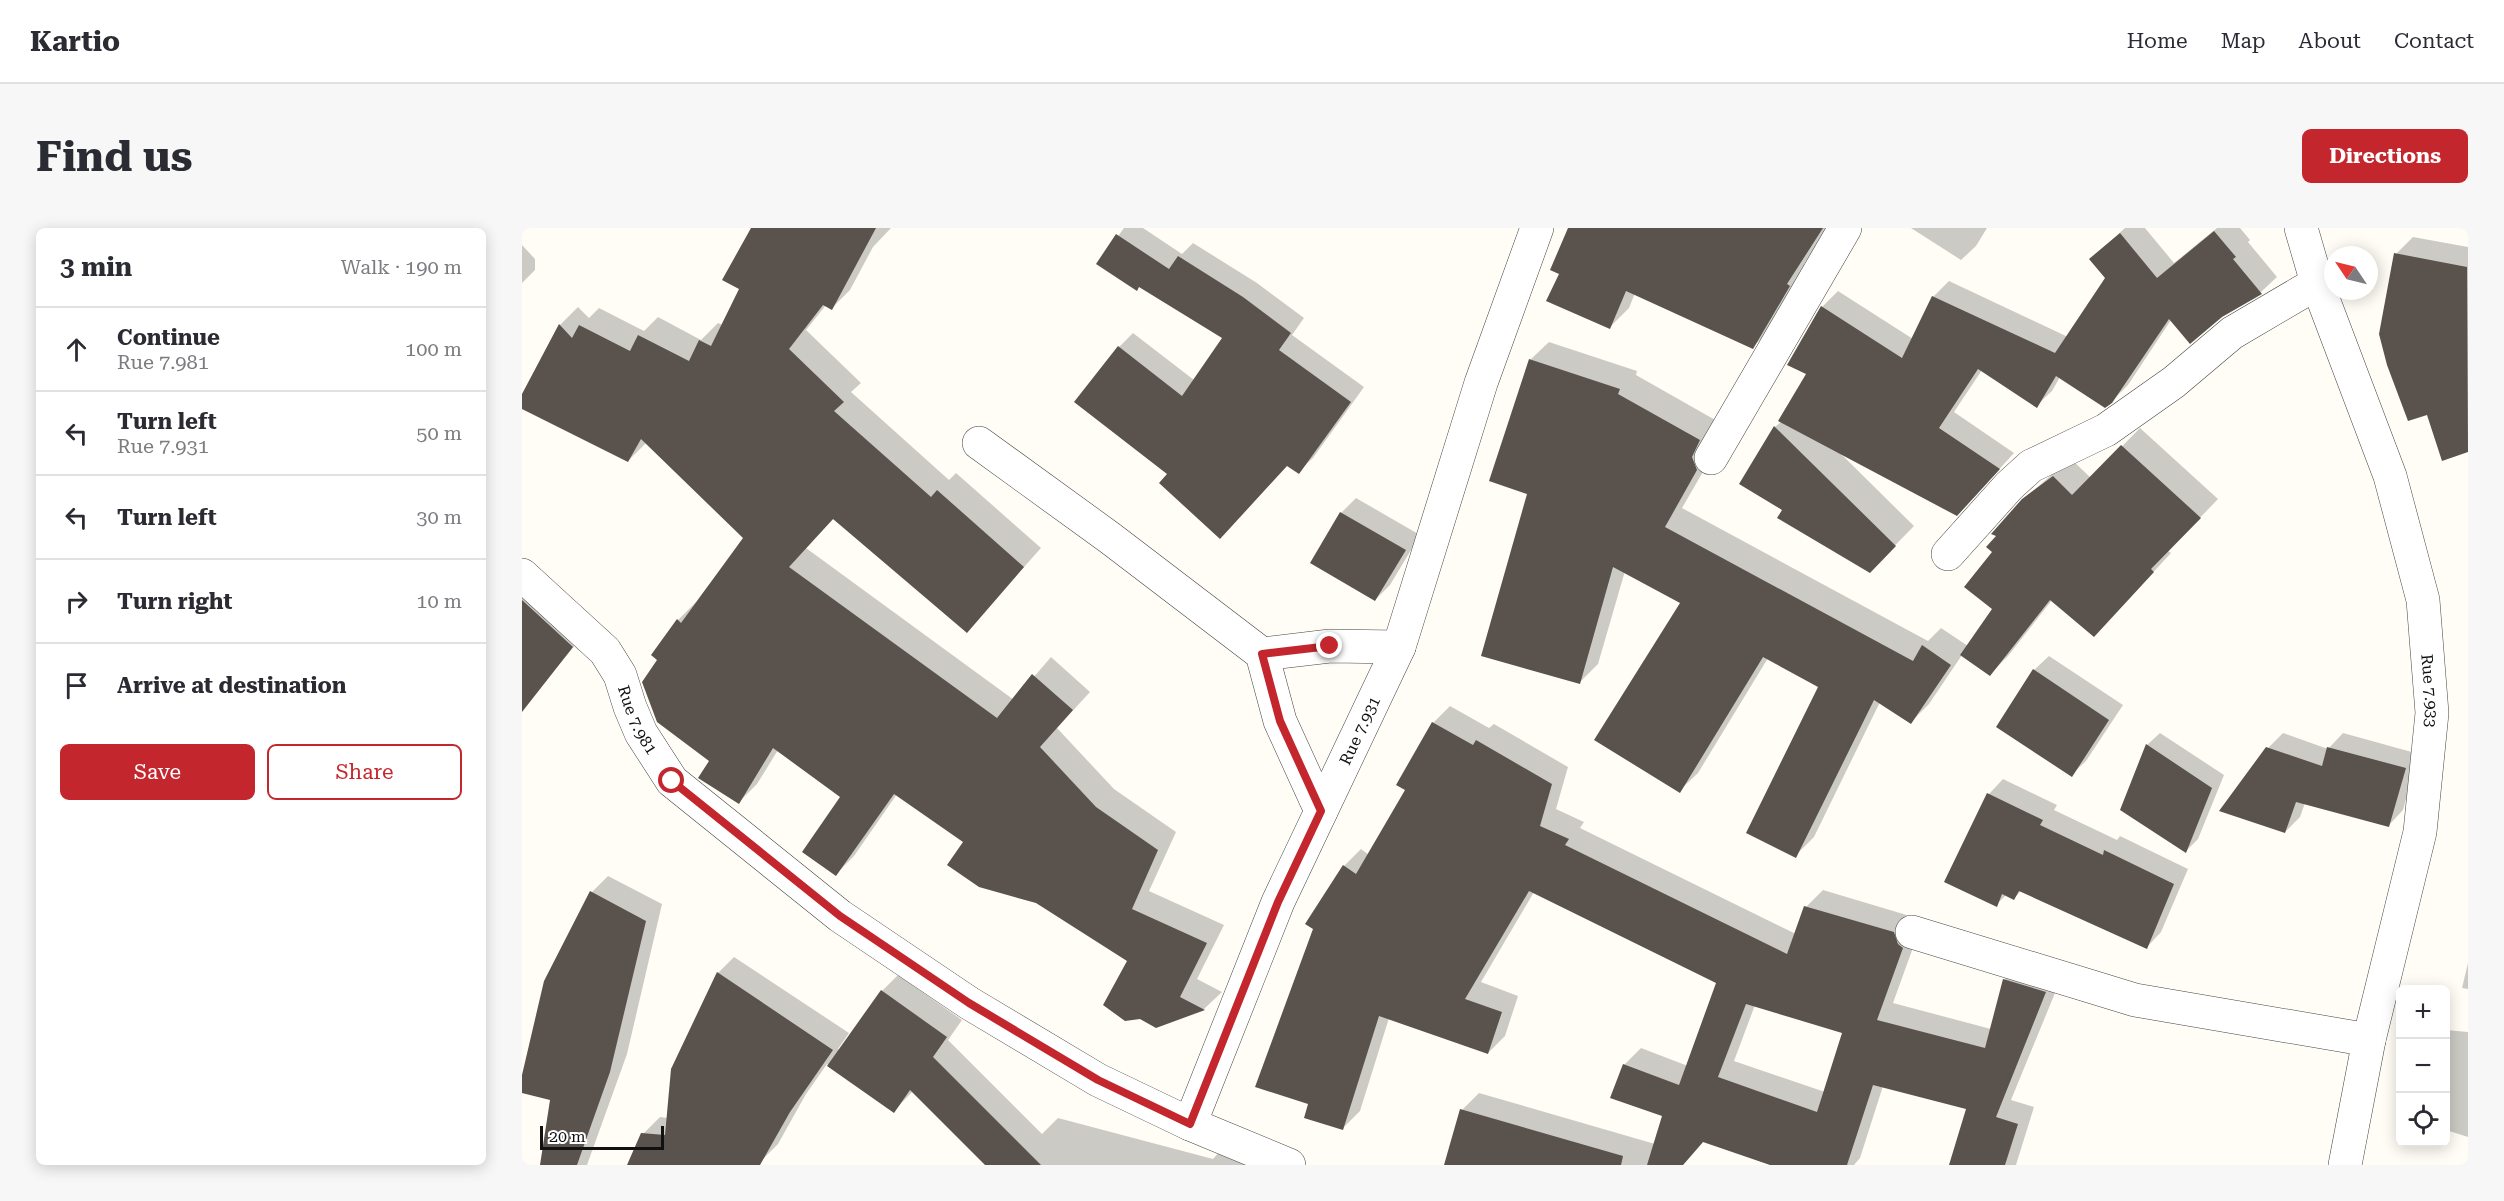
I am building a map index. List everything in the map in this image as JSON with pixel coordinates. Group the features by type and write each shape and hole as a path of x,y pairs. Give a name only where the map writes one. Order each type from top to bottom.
{"street":[{"name":"Rue 7.931","path":"1190,1124 1278,902 1399,647 1481,383 1537,228"},
{"path":"1711,458 1845,228"},
{"name":"Rue 7.933","path":"2301,228 2317,283 2390,476 2423,600 2432,713 2420,832 2369,1040 2345,1165"},
{"path":"1948,554 2009,486 2031,466 2106,430 2174,382 2232,333 2317,283"},
{"path":"979,443 1110,538 1262,654 1280,721 1321,811"},
{"name":"Rue 7.981","path":"522,575 605,651 620,675 641,733 656,759 680,788 840,916 969,1003 1098,1080 1190,1124"},
{"path":"1262,654 1338,646 1399,647"},
{"path":"1912,932 2134,1000 2369,1040"},
{"path":"1190,1124 1289,1165"}],"building":[{"path":"751,228 876,228 832,310 823,305 789,349 844,402 834,411 931,497 937,490 1024,567 967,633 833,519 789,567 997,718 1032,674 1073,710 1040,747 1096,807 1158,850 1132,909 1207,943 1180,997 1205,1010 1156,1028 1140,1019 1125,1021 1103,1005 1127,961 1036,903 979,887 947,865 963,842 894,794 836,876 802,852 840,797 773,748 739,804 698,778 709,761 657,722 642,682 657,660 651,655 677,619 681,623 743,538 641,439 628,462 522,409 522,394 559,324 572,338 579,325 630,351 638,335 689,361 699,340 711,346 739,289 722,280"},
{"path":"1568,228 1823,228 1787,284 1790,286 1753,349 1626,291 1610,329 1546,301 1559,274 1550,270"},
{"path":"2214,231 2236,257 2233,259 2262,294 2222,317 2190,344 2169,319 2112,403 2105,408 2056,376 2037,408 1978,369 1939,428 2000,469 1957,516 1778,421 1806,374 1787,365 1821,306 1902,358 1932,296 2055,353 2105,278 2089,259 2120,233 2157,278"},
{"path":"1116,234 1169,269 1178,256 1243,297 1291,333 1279,350 1351,402 1299,474 1287,466 1220,539 1159,483 1167,474 1074,402 1118,346 1182,396 1222,338 1139,287 1137,291 1096,264"},
{"path":"2394,253 2467,267 2468,452 2442,461 2427,415 2408,421 2387,365 2379,334"},
{"path":"1529,359 1620,389 1618,394 1700,440 1692,457 1697,470 1665,527 1913,661 1922,645 1951,665 1911,724 1874,700 1796,858 1746,833 1818,687 1763,657 1680,793 1594,740 1680,603 1613,567 1580,684 1481,656 1527,494 1489,481"},
{"path":"1774,426 1896,546 1870,573 1777,518 1782,510 1739,484"},
{"path":"2121,445 2201,518 2151,569 2154,572 2094,637 2050,600 1990,676 1960,655 1992,609 1964,587 1992,552 1986,547 1996,536 1991,534 2022,499 2053,476 2072,495"},
{"path":"1340,512 1406,550 1375,601 1310,563"},
{"path":"522,600 573,647 522,712"},
{"path":"2033,669 2109,720 2072,777 1996,727"},
{"path":"1432,722 1473,745 1476,740 1552,784 1540,826 1569,839 1565,845 1787,954 1804,906 1894,932 1898,944 1903,948 1877,1020 1985,1048 2003,979 2046,992 1996,1117 2018,1124 2005,1165 1949,1165 1966,1109 1873,1085 1847,1165 1770,1165 1703,1142 1683,1165 1647,1165 1662,1116 1610,1098 1623,1064 1679,1085 1716,983 1529,891 1465,999 1502,1012 1488,1054 1379,1016 1343,1130 1304,1118 1308,1104 1255,1087 1313,929 1305,924 1343,865 1356,874 1405,790 1396,785","holes":["1746,1004 1842,1033 1817,1112 1718,1077"]},
{"path":"2146,744 2212,788 2186,853 2120,810"},
{"path":"2266,747 2322,766 2327,747 2406,768 2389,827 2296,802 2285,833 2219,811"},
{"path":"1987,793 2043,820 2040,825 2103,855 2104,850 2174,884 2147,949 2019,891 2014,900 2002,894 1997,907 1944,882"},
{"path":"590,891 646,921 610,1072 577,1165 540,1165 550,1100 522,1093 522,1075 544,981"},
{"path":"717,972 833,1050 790,1112 760,1165 627,1165 641,1133 665,1135 671,1069"},
{"path":"881,990 947,1037 933,1057 1041,1165 985,1165 910,1090 894,1113 827,1066"},
{"path":"1460,1109 1623,1156 1621,1165 1444,1165"}],"route":[{"path":"672,781 840,916 969,1003 1098,1080 1190,1124 1278,902 1321,811 1280,721 1262,654 1330,646"}]}
